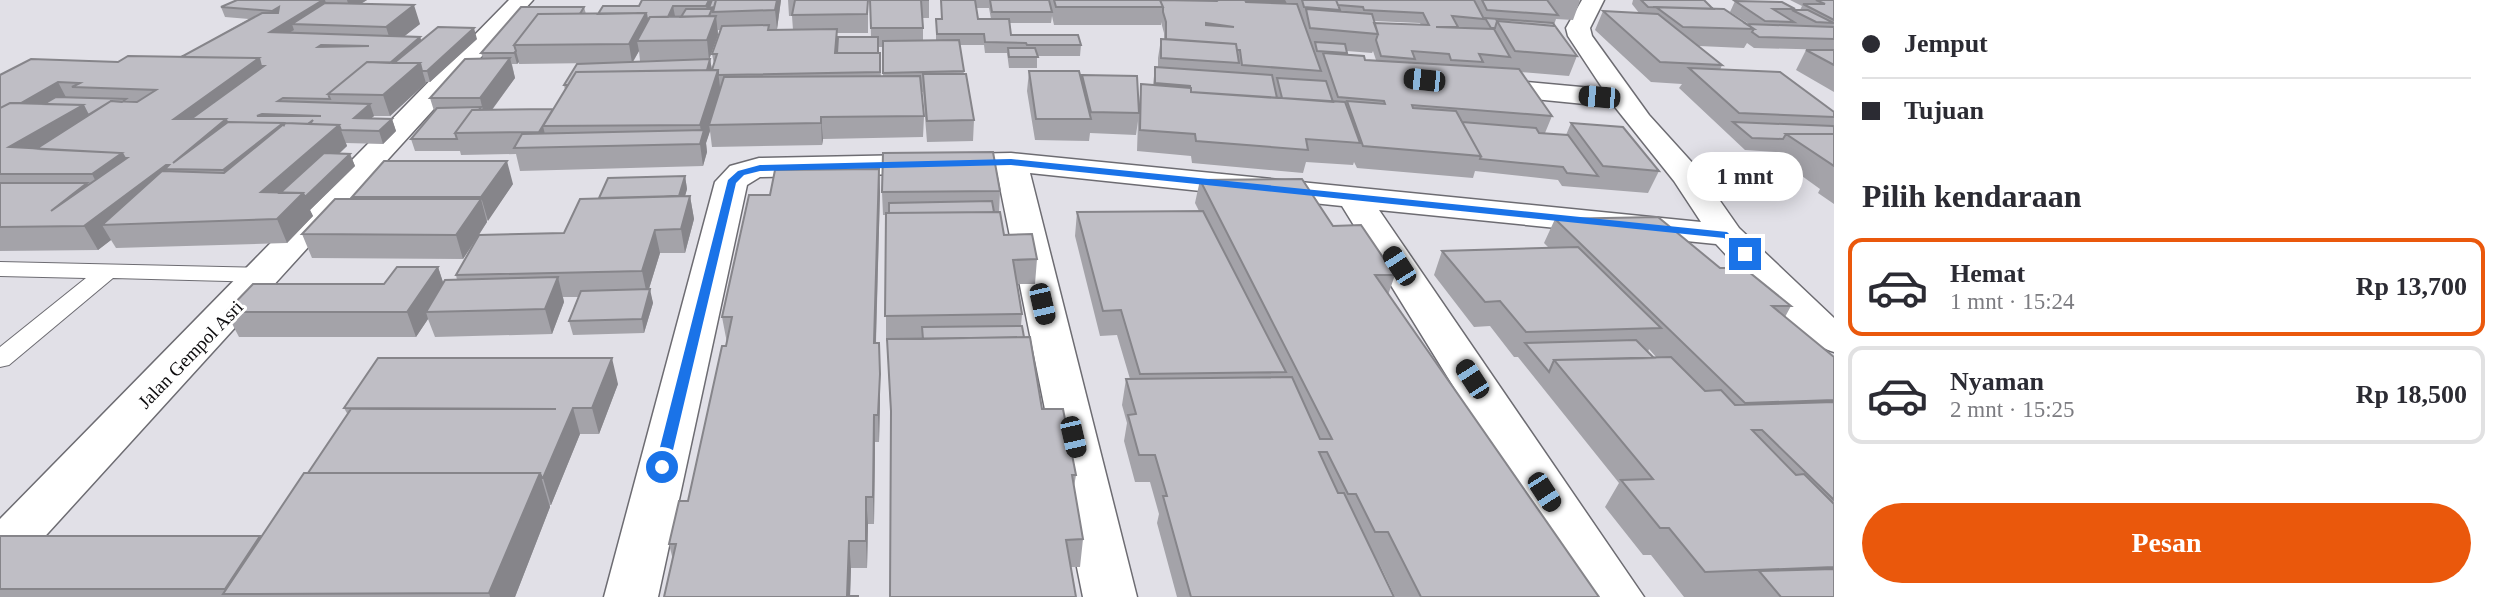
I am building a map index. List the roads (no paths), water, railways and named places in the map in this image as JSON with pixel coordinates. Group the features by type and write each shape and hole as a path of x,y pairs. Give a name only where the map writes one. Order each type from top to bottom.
{"street":[{"name":"Jalan Gempol Asri","path":"0,552 265,275 522,0"},
{"path":"1582,4 1578,28 1580,36 1624,99 1686,175 1727,235 1798,308 1834,339"},
{"path":"1452,82 1624,99"},
{"path":"631,597 731,182 741,173 760,168 1011,162 1727,235"},
{"path":"1011,162 1110,597"},
{"path":"1355,199 1573,537 1617,597"}],"lane":[{"path":"0,269 265,275"},
{"path":"0,359 107,272"}]}
